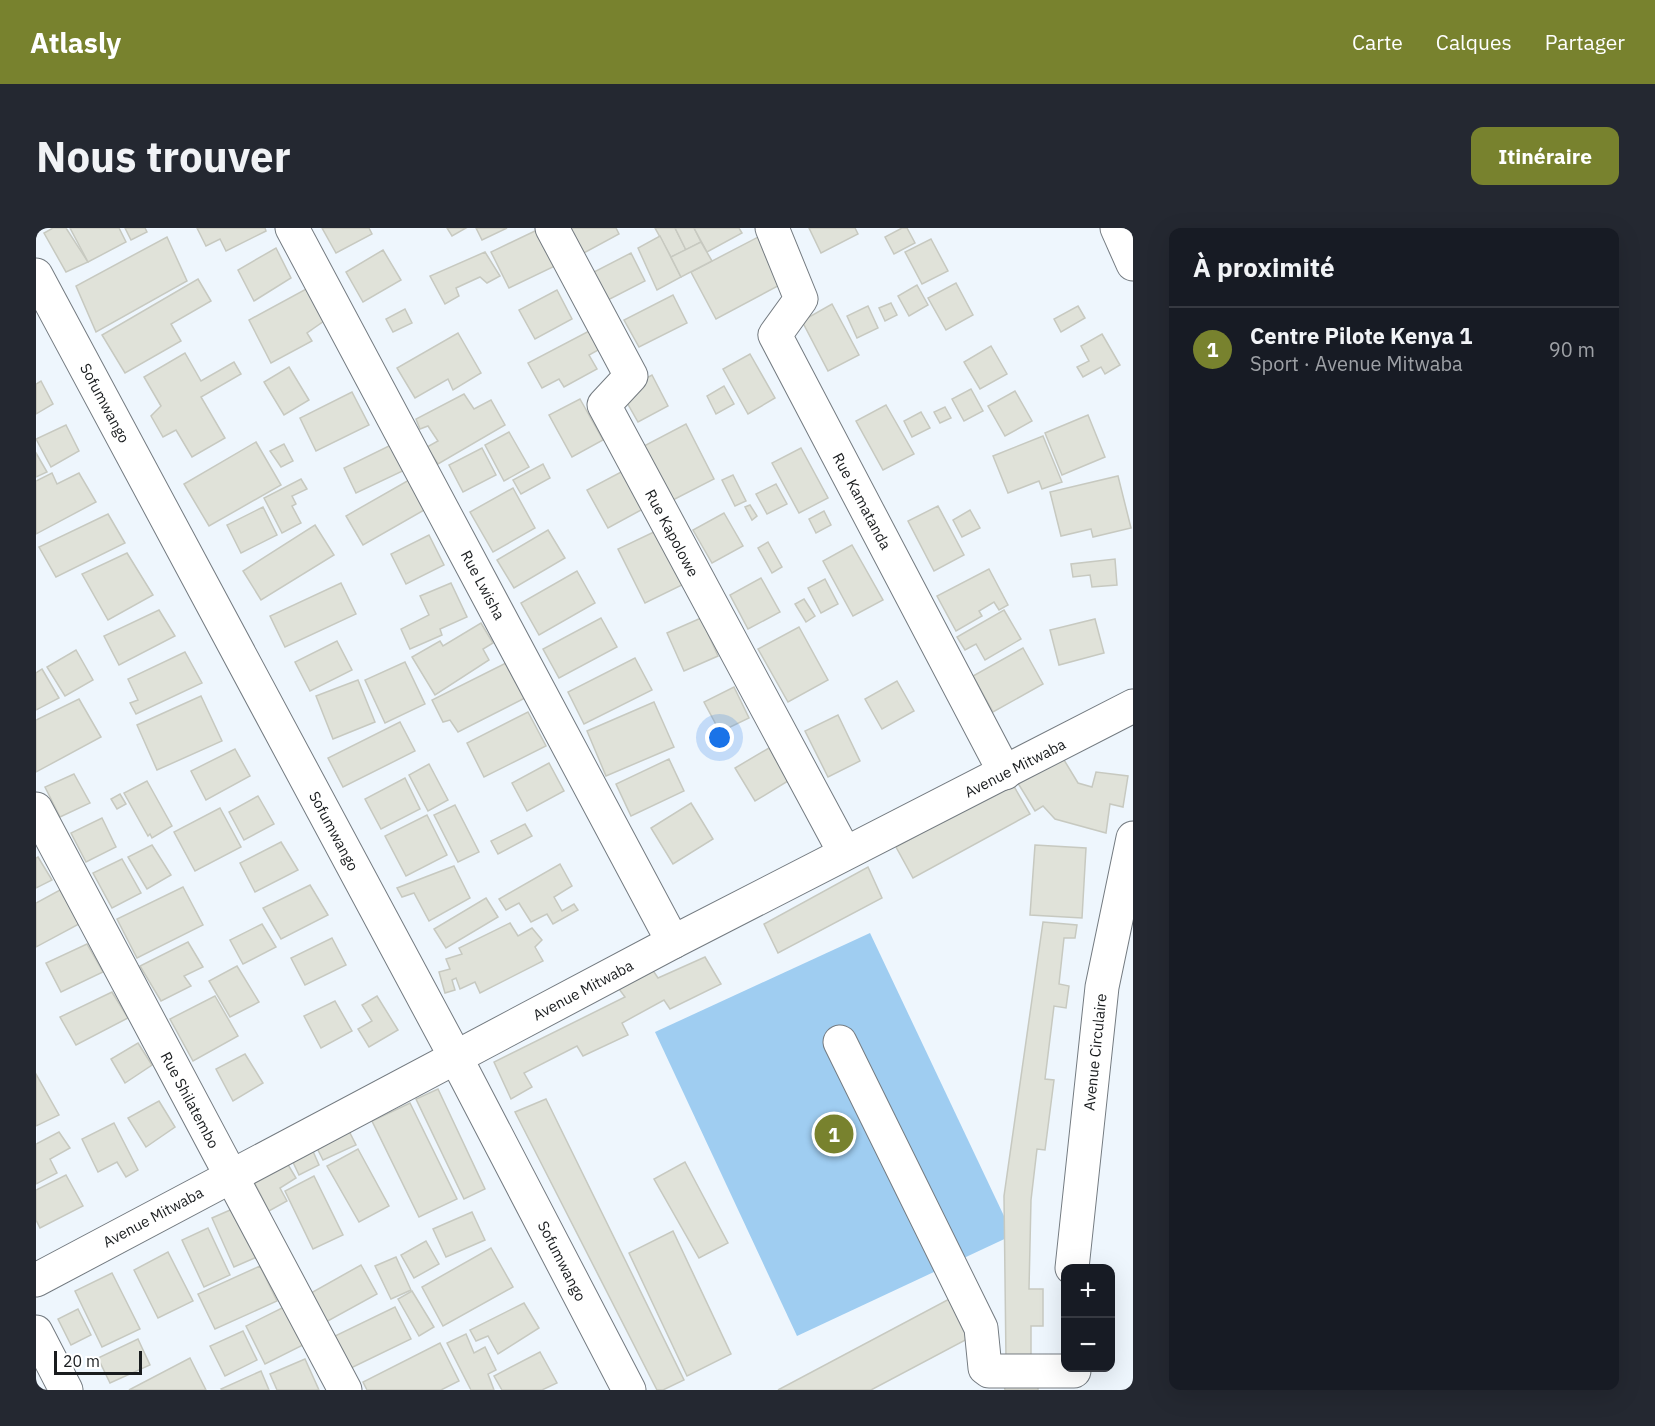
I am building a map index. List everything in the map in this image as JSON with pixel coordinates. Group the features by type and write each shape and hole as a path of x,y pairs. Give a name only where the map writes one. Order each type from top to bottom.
{"street":[{"name":"Rue Lwisha","path":"292,228 673,942"},
{"name":"Rue Kapolowe","path":"552,228 631,376 604,405 840,844"},
{"name":"Rue Kamatanda","path":"772,228 801,299 775,335 1005,773"},
{"path":"1117,228 1133,264"},
{"name":"Sofumwango","path":"36,275 456,1058 628,1390"},
{"name":"Avenue Mitwaba","path":"36,1280 673,942 1133,706"},
{"name":"Rue Shilatembo","path":"36,809 345,1390"},
{"name":"Avenue Circulaire","path":"1073,1264 1102,987 1133,838"},
{"path":"840,1042 981,1328 985,1368 989,1371 1075,1376"},
{"path":"36,1332 66,1390"}],"shaded area":[{"path":"870,933 1013,1235 797,1336 655,1032"}],"building":[{"path":"53,228 66,228 88,262 66,272 44,233"},
{"path":"70,228 119,228 126,242 88,262"},
{"path":"125,228 145,228 147,232 131,240"},
{"path":"197,228 265,228 266,231 226,251 220,239 206,246"},
{"path":"322,228 369,228 372,234 336,253"},
{"path":"447,228 466,228 452,236"},
{"path":"476,228 507,228 482,240"},
{"path":"567,228 616,228 619,234 582,254"},
{"path":"655,228 675,228 686,250 671,257"},
{"path":"675,228 694,228 701,242 686,250"},
{"path":"694,228 739,228 742,233 707,252"},
{"path":"809,228 855,228 858,234 821,253"},
{"path":"902,228 907,228 915,243 894,254 885,237"},
{"path":"537,230 555,266 509,288 491,252"},
{"path":"764,234 789,280 716,319 691,272"},
{"path":"660,236 681,277 657,290 638,248"},
{"path":"167,237 187,281 96,332 76,286"},
{"path":"931,239 948,271 922,284 905,252"},
{"path":"701,242 712,261 681,277 671,257"},
{"path":"276,248 291,278 254,301 238,270"},
{"path":"383,250 401,280 363,302 346,272"},
{"path":"485,252 500,276 487,283 480,277 456,288 459,296 445,304 430,276"},
{"path":"631,253 645,281 606,301 592,273"},
{"path":"198,279 211,301 171,324 181,341 125,373 102,335"},
{"path":"956,283 973,315 946,330 928,298"},
{"path":"917,285 928,305 909,316 898,296"},
{"path":"308,288 324,321 307,333 312,341 271,363 249,320"},
{"path":"557,290 572,319 535,339 519,310"},
{"path":"673,295 687,323 639,347 624,320"},
{"path":"891,303 897,315 885,321 879,308"},
{"path":"832,304 859,355 828,371 802,321"},
{"path":"868,306 878,328 857,338 847,316"},
{"path":"1078,306 1085,318 1061,332 1054,319"},
{"path":"405,309 412,323 393,332 386,319"},
{"path":"591,330 600,349 589,355 597,369 564,387 559,379 542,388 528,363"},
{"path":"458,333 481,373 453,390 448,379 415,398 397,368"},
{"path":"1102,334 1120,365 1105,374 1101,367 1083,377 1077,367 1089,361 1081,346"},
{"path":"991,346 1007,374 980,389 964,362"},
{"path":"185,353 201,381 234,362 241,374 201,397 225,438 192,457 176,430 163,437 151,416 161,406 144,377"},
{"path":"750,354 775,398 748,414 723,369"},
{"path":"289,367 309,400 284,415 264,382"},
{"path":"652,375 668,406 638,422 621,392"},
{"path":"41,381 53,404 36,414 36,384"},
{"path":"724,386 734,404 716,414 707,396"},
{"path":"971,389 983,411 964,421 952,399"},
{"path":"1015,391 1032,421 1005,436 988,406"},
{"path":"352,392 369,425 316,451 300,418"},
{"path":"464,394 474,409 491,400 505,425 438,464 427,447 438,441 428,426 420,429 416,419"},
{"path":"580,399 603,440 572,457 549,415"},
{"path":"886,405 914,454 883,470 856,421"},
{"path":"945,407 951,418 940,423 934,412"},
{"path":"921,412 930,428 912,437 904,421"},
{"path":"1088,415 1105,457 1062,475 1045,433"},
{"path":"686,424 714,479 673,500 644,446"},
{"path":"66,425 79,451 51,467 36,439"},
{"path":"509,432 529,467 504,481 485,445"},
{"path":"1043,436 1062,482 1042,489 1039,481 1008,493 993,456"},
{"path":"256,442 281,485 209,526 184,484"},
{"path":"397,442 409,468 356,493 344,468"},
{"path":"284,444 293,461 281,467 270,451"},
{"path":"482,448 496,475 463,492 449,465"},
{"path":"801,448 828,498 799,513 772,463"},
{"path":"36,453 47,472 36,477"},
{"path":"543,464 550,478 521,494 513,480"},
{"path":"623,471 643,509 608,528 587,490"},
{"path":"52,473 57,484 79,473 96,502 36,534 36,481"},
{"path":"733,475 746,501 735,506 722,480"},
{"path":"1118,476 1131,528 1093,537 1091,529 1061,536 1050,492"},
{"path":"301,479 307,489 292,496 296,504 292,506 301,523 282,533 264,498"},
{"path":"409,480 426,509 363,545 346,516"},
{"path":"776,484 787,504 767,514 756,494"},
{"path":"513,488 535,528 493,552 470,512"},
{"path":"750,505 757,516 752,520 745,507"},
{"path":"938,506 964,555 934,571 908,521"},
{"path":"263,507 277,535 241,553 227,525"},
{"path":"970,510 980,528 962,537 953,520"},
{"path":"824,511 831,525 816,533 809,519"},
{"path":"724,513 743,546 712,563 693,530"},
{"path":"108,514 125,543 56,577 39,547"},
{"path":"315,525 334,555 261,600 243,571"},
{"path":"548,530 565,558 514,588 497,560"},
{"path":"658,530 684,584 645,603 618,549"},
{"path":"429,535 444,565 406,584 391,554"},
{"path":"768,542 782,567 772,573 758,548"},
{"path":"852,545 883,600 853,616 823,561"},
{"path":"127,553 153,595 108,620 82,574"},
{"path":"1115,559 1117,585 1092,587 1090,575 1073,577 1071,564"},
{"path":"989,569 1008,605 999,610 994,602 979,611 982,616 956,631 937,596"},
{"path":"577,571 595,603 539,635 521,603"},
{"path":"761,578 780,612 748,629 730,595"},
{"path":"825,579 838,604 821,613 808,588"},
{"path":"341,583 356,614 285,647 270,616"},
{"path":"451,583 467,617 440,629 442,635 410,649 401,629 429,615 420,596"},
{"path":"804,599 815,616 806,622 795,604"},
{"path":"159,610 175,636 119,665 104,636"},
{"path":"1004,610 1021,639 985,660 976,644 965,650 957,637"},
{"path":"601,618 617,647 559,678 543,649"},
{"path":"701,618 718,656 684,671 667,633"},
{"path":"1095,619 1104,653 1059,665 1050,630"},
{"path":"481,623 493,643 483,649 489,660 435,695 412,657 440,641 443,646"},
{"path":"799,627 828,680 788,702 758,649"},
{"path":"337,641 352,670 310,691 295,662"},
{"path":"1023,648 1043,684 993,712 973,676"},
{"path":"76,650 93,680 65,696 47,667"},
{"path":"185,652 202,683 136,714 130,703 138,700 128,679"},
{"path":"635,658 652,690 584,724 568,692"},
{"path":"405,662 425,704 385,723 365,680"},
{"path":"506,663 527,697 458,732 450,720 443,722 432,700"},
{"path":"42,669 59,698 36,710 36,673"},
{"path":"358,680 375,722 333,739 316,696"},
{"path":"897,681 914,711 882,729 865,699"},
{"path":"734,687 749,718 720,732 704,702"},
{"path":"201,696 222,741 157,770 137,725"},
{"path":"79,699 101,737 36,772 36,720"},
{"path":"654,702 674,747 606,776 587,731"},
{"path":"528,712 546,746 484,777 467,743"},
{"path":"838,715 860,761 828,777 805,731"},
{"path":"400,722 415,751 343,787 328,758"},
{"path":"769,748 788,781 755,801 735,768"},
{"path":"235,749 250,776 206,800 191,771"},
{"path":"1061,755 1078,783 1092,787 1096,772 1128,776 1123,807 1110,804 1106,833 1055,819 1043,806 1035,811 1016,780"},
{"path":"669,759 684,791 631,816 616,784"},
{"path":"549,763 564,791 527,811 512,783"},
{"path":"429,764 448,800 428,811 409,775"},
{"path":"74,774 90,803 60,817 45,787"},
{"path":"405,778 420,809 381,829 365,799"},
{"path":"147,781 172,826 152,838 150,834 148,836 124,793"},
{"path":"1012,783 1030,814 913,878 896,847"},
{"path":"120,794 126,804 117,809 111,799"},
{"path":"258,796 274,824 244,840 229,812"},
{"path":"691,803 713,839 673,864 651,828"},
{"path":"455,805 479,852 458,862 434,815"},
{"path":"220,808 241,847 195,871 174,832"},
{"path":"427,815 447,855 406,876 385,836"},
{"path":"102,818 116,847 86,862 71,833"},
{"path":"525,824 532,836 498,854 491,841"},
{"path":"281,842 298,870 255,892 240,863"},
{"path":"152,845 171,875 147,889 128,857"},
{"path":"1035,845 1086,848 1082,918 1030,915"},
{"path":"38,857 52,880 36,888 36,858"},
{"path":"122,859 141,893 112,908 93,873"},
{"path":"560,864 572,886 554,897 562,911 574,904 578,910 553,924 547,914 531,922 519,903 506,910 499,899"},
{"path":"454,866 470,898 429,921 414,893 402,897 397,888"},
{"path":"868,867 882,898 778,953 764,924"},
{"path":"310,885 328,915 281,939 263,908"},
{"path":"183,887 203,925 137,958 117,919"},
{"path":"60,890 79,924 36,947 36,903"},
{"path":"486,898 498,917 446,948 434,929"},
{"path":"1043,922 1077,925 1075,938 1064,938 1059,984 1069,986 1066,1008 1054,1006 1045,1079 1054,1080 1045,1150 1037,1149 1031,1200 1029,1289 1043,1289 1043,1326 1031,1326 1031,1359 1006,1360 1004,1196"},
{"path":"510,923 518,936 532,928 542,940 535,947 543,961 480,993 475,982 460,989 456,978 452,980 455,990 445,993 439,972 450,969 446,959 462,954 459,948"},
{"path":"262,924 276,947 243,964 230,940"},
{"path":"332,938 346,965 305,985 291,958"},
{"path":"188,942 203,967 184,976 191,986 161,1001 140,966"},
{"path":"87,944 103,972 61,992 46,963"},
{"path":"705,957 721,984 670,1009 664,1000 622,1023 628,1035 583,1056 577,1046 524,1073 532,1087 511,1099 494,1062 625,997 619,989 652,969 658,978"},
{"path":"237,966 259,1002 230,1017 209,981"},
{"path":"112,992 128,1018 76,1045 60,1017"},
{"path":"215,996 238,1036 193,1061 170,1019"},
{"path":"377,996 398,1030 369,1047 358,1029 372,1021 362,1005"},
{"path":"335,1001 352,1031 321,1048 304,1016"},
{"path":"138,1043 152,1065 125,1083 111,1059"},
{"path":"245,1054 263,1083 233,1101 216,1069"},
{"path":"36,1074 59,1115 36,1126"},
{"path":"438,1089 485,1189 464,1199 416,1099"},
{"path":"546,1099 684,1380 663,1390 657,1390 515,1112"},
{"path":"159,1101 175,1127 146,1147 128,1118"},
{"path":"410,1103 457,1199 419,1217 372,1121"},
{"path":"114,1123 138,1170 126,1177 117,1162 98,1172 82,1139"},
{"path":"349,1131 356,1145 323,1160 316,1146"},
{"path":"59,1132 70,1148 50,1159 57,1173 36,1184 36,1144"},
{"path":"312,1149 319,1165 299,1175 291,1158"},
{"path":"358,1149 389,1206 359,1222 327,1166"},
{"path":"685,1162 728,1243 699,1258 654,1179"},
{"path":"287,1163 296,1178 280,1188 287,1201 269,1211 253,1180"},
{"path":"66,1175 83,1206 40,1228 36,1220 36,1190"},
{"path":"314,1176 343,1235 313,1249 285,1191"},
{"path":"237,1207 259,1256 234,1267 212,1218"},
{"path":"472,1212 485,1240 446,1257 433,1229"},
{"path":"208,1228 230,1275 204,1287 182,1240"},
{"path":"673,1231 731,1354 687,1376 629,1253"},
{"path":"426,1241 439,1264 414,1278 401,1255"},
{"path":"491,1248 513,1287 443,1326 422,1287"},
{"path":"168,1252 193,1301 158,1318 134,1270"},
{"path":"396,1257 411,1290 391,1299 375,1266"},
{"path":"361,1265 377,1294 326,1322 311,1293"},
{"path":"260,1266 277,1301 215,1329 198,1294"},
{"path":"112,1273 140,1329 102,1347 75,1291"},
{"path":"412,1291 434,1327 419,1336 398,1299"},
{"path":"953,1297 973,1336 871,1390 778,1390"},
{"path":"524,1303 539,1328 498,1354 488,1336 476,1341 470,1330"},
{"path":"284,1307 303,1345 265,1364 246,1326"},
{"path":"395,1307 411,1339 351,1368 335,1336"},
{"path":"78,1309 91,1335 71,1345 58,1319"},
{"path":"243,1331 257,1360 225,1376 210,1346"},
{"path":"466,1334 474,1353 485,1347 496,1370 488,1374 494,1390 471,1390 447,1343"},
{"path":"138,1339 150,1365 110,1383 98,1358"},
{"path":"440,1343 459,1381 441,1390 367,1390 363,1382"},
{"path":"540,1352 557,1383 542,1390 502,1390 494,1376"},
{"path":"190,1358 206,1390 129,1390"},
{"path":"305,1359 319,1390 277,1390 270,1374"},
{"path":"261,1371 269,1390 221,1389"},
{"path":"1004,1384 1038,1384 1038,1390 1005,1390"}],"place":[{"name":"Centre Pilote Kenya 1","path":"834,1134"}]}
